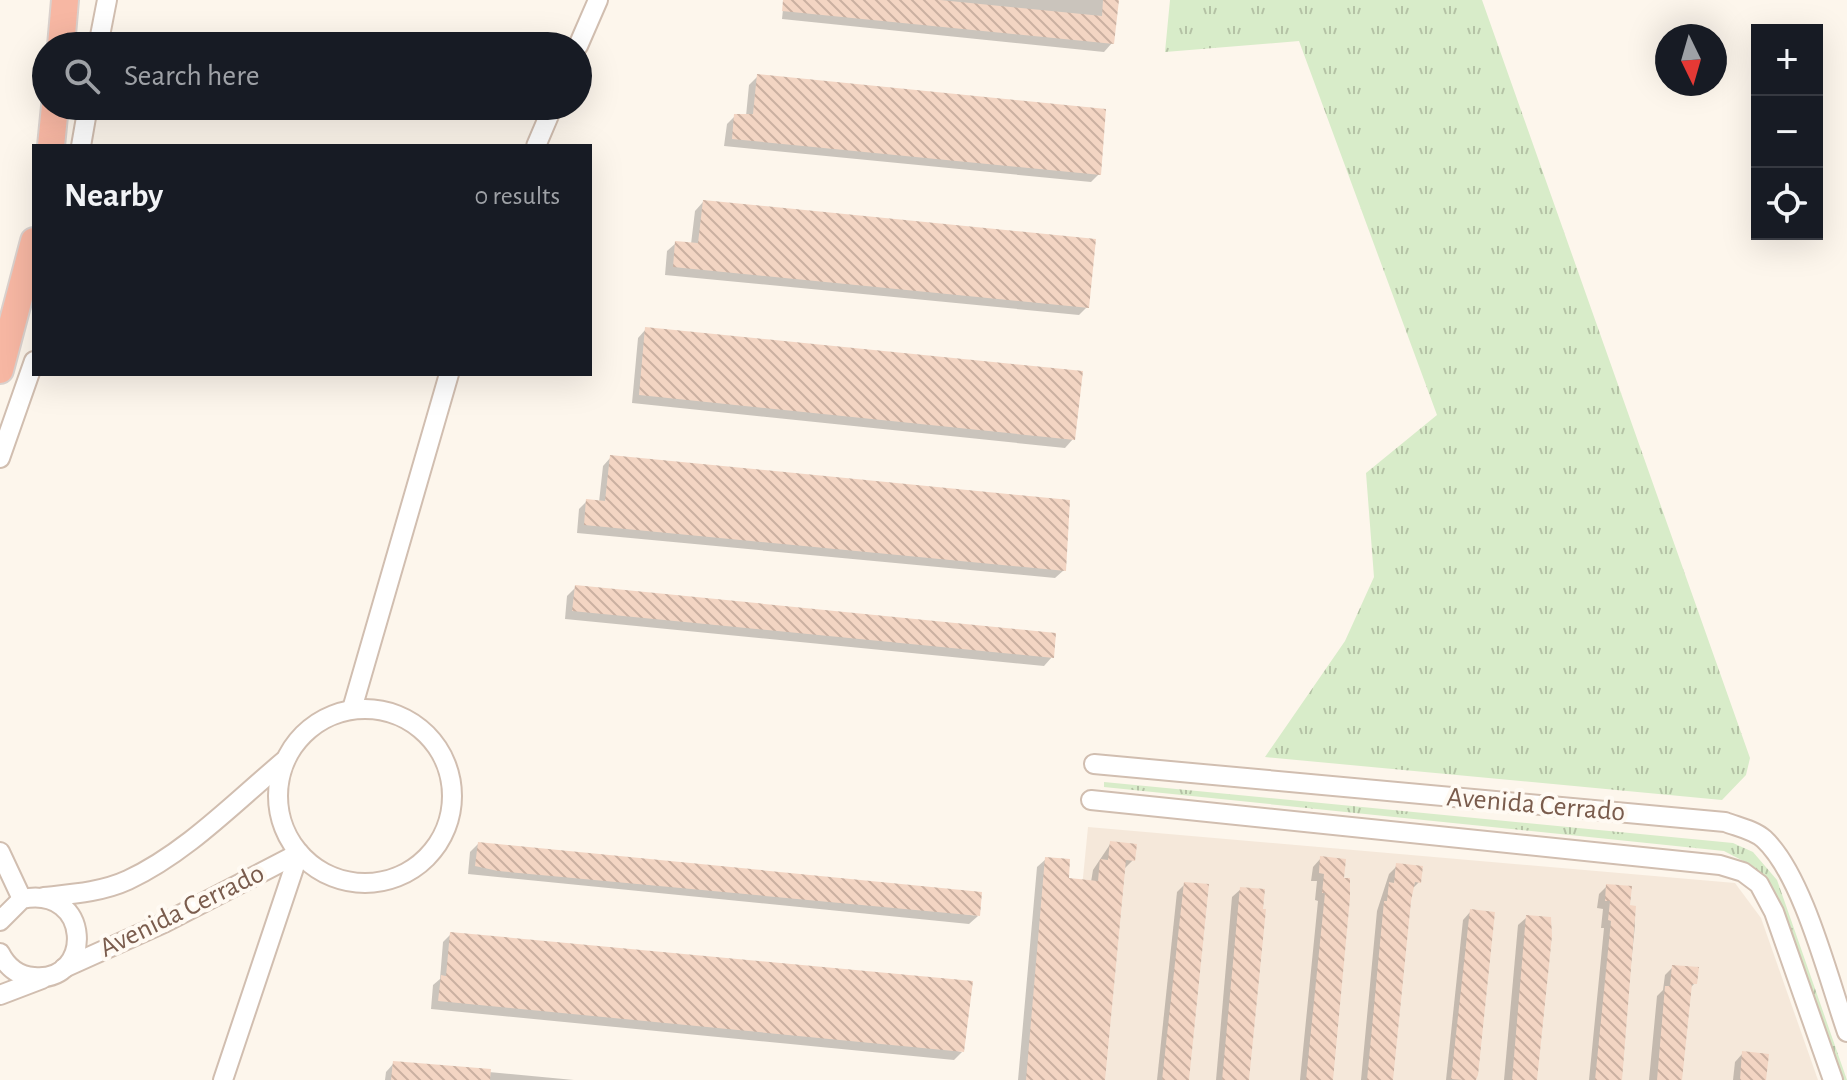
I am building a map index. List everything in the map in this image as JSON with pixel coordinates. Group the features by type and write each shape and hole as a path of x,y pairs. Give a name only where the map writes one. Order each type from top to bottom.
{"highway":[{"path":"62,32 65,0"},
{"path":"51,144 54,120"},
{"path":"0,370 32,249"}],"street":[{"path":"101,32 107,0"},
{"path":"584,32 598,0"},
{"path":"81,144 86,120"},
{"path":"537,144 547,120"},
{"path":"0,458 32,367"},
{"path":"352,709 448,376"},
{"name":"Avenida Cerrado","path":"22,899 101,889 126,881 157,864 284,761 300,736 324,718 352,709 382,710 410,721 431,738 446,761 453,788 451,815 441,841 423,862 400,877 371,884 341,881 314,868 299,853 280,820 277,790 284,761"},
{"name":"Avenida Cerrado","path":"1094,764 1725,822 1764,838 1796,888 1847,1032"},
{"name":"Avenida Cerrado","path":"1091,800 1720,865 1743,872 1759,884 1774,912 1833,1080"},
{"path":"0,852 22,899 0,921"},
{"path":"223,1080 299,853"},
{"name":"Avenida Cerrado","path":"59,971 164,923 299,853"},
{"name":"Avenida Cerrado","path":"44,897 67,910 78,933 73,958 59,971"},
{"path":"2,958 27,977 59,971"},
{"path":"0,988 7,972 2,958"},
{"path":"0,995 59,971"}],"shaded area":[{"path":"1088,827 1735,883 1761,918 1818,1080 1063,1080"}],"green space":[{"path":"1170,0 1482,0 1750,758 1746,775 1722,800 1265,757 1345,641 1374,577 1366,473 1437,415 1299,41 1165,52"},
{"path":"1104,782 1733,843 1753,852 1777,880 1847,1080 1839,1080 1762,876 1751,865 1724,851 1104,787"}],"building":[{"path":"783,0 940,0 1102,16 1103,0 1119,0 1114,44 782,11"},
{"path":"757,74 1106,109 1101,175 732,139 734,114 753,114"},
{"path":"703,200 1096,239 1089,308 673,267 675,241 698,243"},
{"path":"645,327 1083,371 1075,440 639,395"},
{"path":"610,455 1070,500 1066,571 584,525 586,499 605,501"},
{"path":"575,585 1056,633 1054,658 572,611"},
{"path":"1110,841 1137,844 1135,861 1126,860 1105,1080 1026,1080 1045,857 1070,859 1069,878 1098,881 1100,859 1108,860"},
{"path":"478,842 982,892 980,916 498,871 475,866"},
{"path":"1320,856 1346,859 1344,878 1350,878 1350,898 1333,1080 1306,1080 1325,893 1322,893 1324,874 1319,873"},
{"path":"1396,863 1423,866 1421,883 1415,882 1411,901 1393,1080 1367,1080 1384,901 1387,901 1389,882 1394,883"},
{"path":"1184,882 1209,884 1189,1080 1162,1080"},
{"path":"1606,884 1632,886 1630,905 1636,906 1622,1080 1595,1080 1611,921 1608,920 1610,901 1605,901"},
{"path":"1240,887 1265,889 1263,909 1266,909 1249,1080 1222,1080"},
{"path":"1470,909 1495,912 1478,1075 1476,1080 1463,1080 1451,1079"},
{"path":"1526,915 1551,917 1552,936 1537,1080 1512,1080"},
{"path":"450,932 973,981 964,1052 438,1001 441,975 446,976"},
{"path":"1672,965 1699,967 1697,984 1692,984 1682,1080 1657,1080 1665,986 1670,986"},
{"path":"1742,1051 1769,1054 1766,1080 1740,1080"},
{"path":"393,1061 491,1069 490,1080 391,1080"}]}
